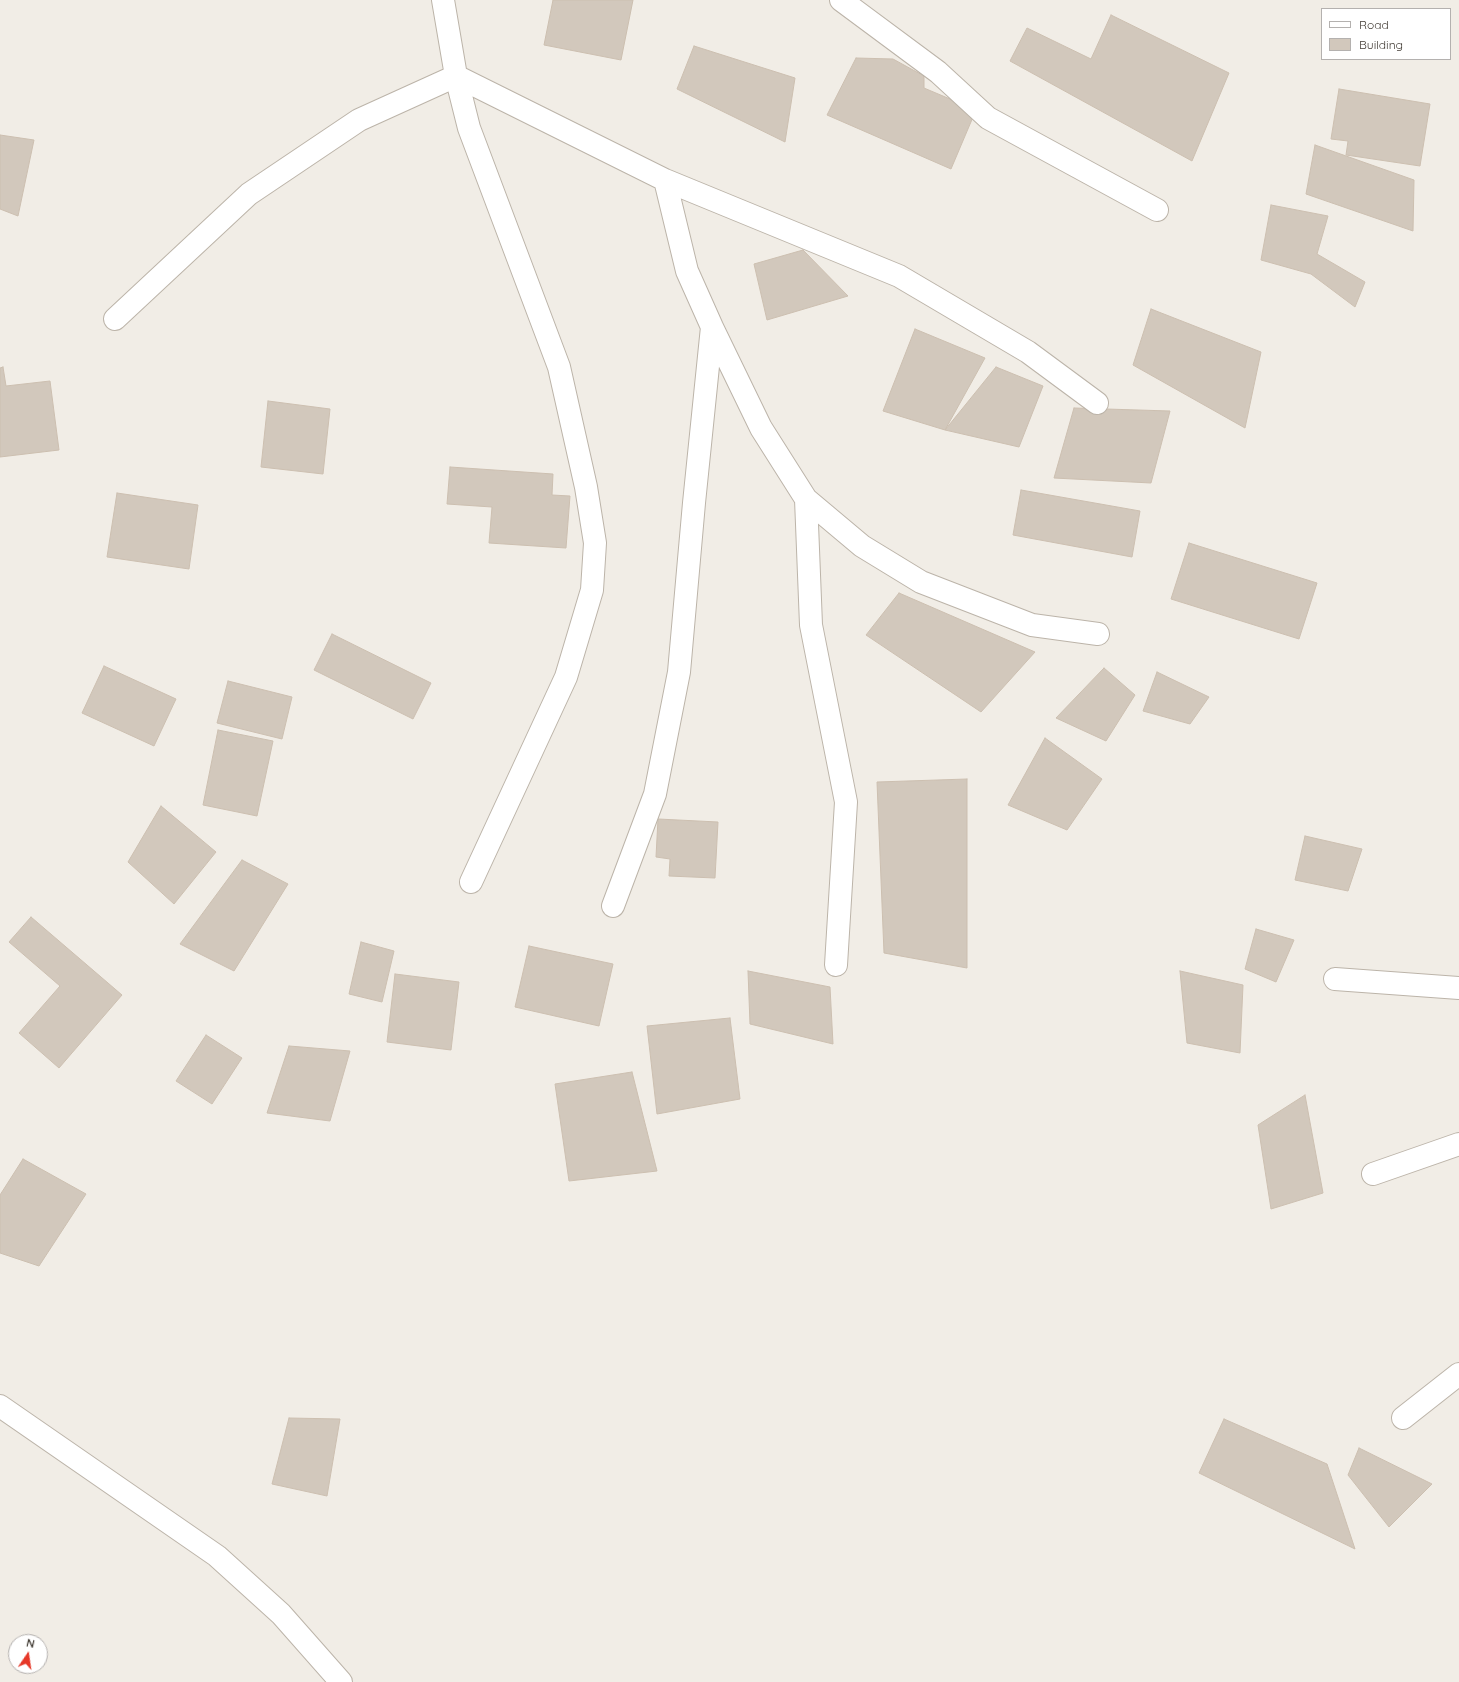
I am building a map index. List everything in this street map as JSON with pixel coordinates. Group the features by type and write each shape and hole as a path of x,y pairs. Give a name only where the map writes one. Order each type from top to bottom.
{"street":[{"path":"443,0 456,76 469,128 559,367 586,486 595,543 592,590 566,677 471,882"},
{"path":"842,0 938,72 988,118 1157,210"},
{"path":"456,76 665,180 899,276 1028,352 1097,403"},
{"path":"115,319 249,194 359,120 456,76"},
{"path":"665,180 687,271 712,327 761,428 806,500 862,546 922,582 1032,625 1098,634"},
{"path":"613,906 655,794 679,672 712,327"},
{"path":"806,500 810,625 846,802 836,965"},
{"path":"1335,979 1459,988"},
{"path":"1373,1174 1459,1144"},
{"path":"1403,1418 1459,1374"},
{"path":"0,1406 217,1556 281,1614 341,1682"}],"building":[{"path":"553,0 633,0 621,60 544,45"},
{"path":"1111,15 1229,73 1192,161 1010,61 1027,28 1091,59"},
{"path":"694,46 795,78 785,142 677,89"},
{"path":"856,58 893,59 924,76 924,88 976,110 951,169 827,115"},
{"path":"1339,89 1430,104 1420,166 1346,155 1348,141 1331,139"},
{"path":"0,135 34,140 18,216 0,209"},
{"path":"1315,145 1414,180 1413,231 1306,194"},
{"path":"1271,205 1328,216 1317,254 1365,282 1355,307 1311,274 1261,260"},
{"path":"803,250 848,296 767,320 754,264"},
{"path":"1151,309 1261,352 1245,428 1133,365"},
{"path":"915,329 985,358 945,430 883,411"},
{"path":"3,367 6,386 50,381 59,450 0,457 0,368"},
{"path":"996,367 1043,386 1019,447 945,430"},
{"path":"268,401 330,409 323,474 261,467"},
{"path":"1074,408 1170,411 1151,483 1054,478"},
{"path":"450,467 553,474 552,495 570,496 566,548 489,543 492,507 447,504"},
{"path":"1021,490 1140,511 1132,557 1013,535"},
{"path":"117,493 198,505 189,569 107,557"},
{"path":"1189,543 1317,583 1299,639 1171,599"},
{"path":"899,593 1035,652 981,712 866,635"},
{"path":"332,634 431,683 413,719 314,670"},
{"path":"104,666 176,699 154,746 82,713"},
{"path":"1104,668 1135,695 1106,741 1056,718"},
{"path":"1157,672 1209,697 1190,724 1143,711"},
{"path":"228,681 292,697 282,739 217,723"},
{"path":"218,730 273,741 257,816 203,805"},
{"path":"1045,738 1102,779 1067,830 1008,805"},
{"path":"967,779 967,968 884,953 877,782"},
{"path":"161,806 216,852 174,904 128,862"},
{"path":"658,819 718,822 715,878 669,876 670,859 656,857"},
{"path":"1305,836 1362,849 1348,891 1295,880"},
{"path":"242,860 288,884 234,971 180,944"},
{"path":"31,917 122,995 59,1068 19,1033 60,986 9,942"},
{"path":"1256,929 1294,940 1276,982 1245,969"},
{"path":"361,942 394,951 382,1002 349,994"},
{"path":"529,946 613,964 599,1026 515,1007"},
{"path":"748,971 830,987 833,1044 750,1024"},
{"path":"1180,971 1243,985 1240,1053 1187,1043"},
{"path":"395,974 459,982 451,1050 387,1042"},
{"path":"730,1018 740,1099 657,1114 647,1026"},
{"path":"206,1035 242,1058 212,1104 176,1081"},
{"path":"289,1046 350,1051 330,1121 267,1113"},
{"path":"632,1072 657,1171 569,1181 555,1084"},
{"path":"1305,1095 1323,1193 1271,1209 1258,1125"},
{"path":"23,1159 86,1194 39,1266 0,1253 0,1195"},
{"path":"289,1418 340,1419 327,1496 272,1484"},
{"path":"1224,1419 1327,1464 1355,1549 1199,1473"},
{"path":"1359,1448 1432,1484 1389,1527 1348,1475"}]}
